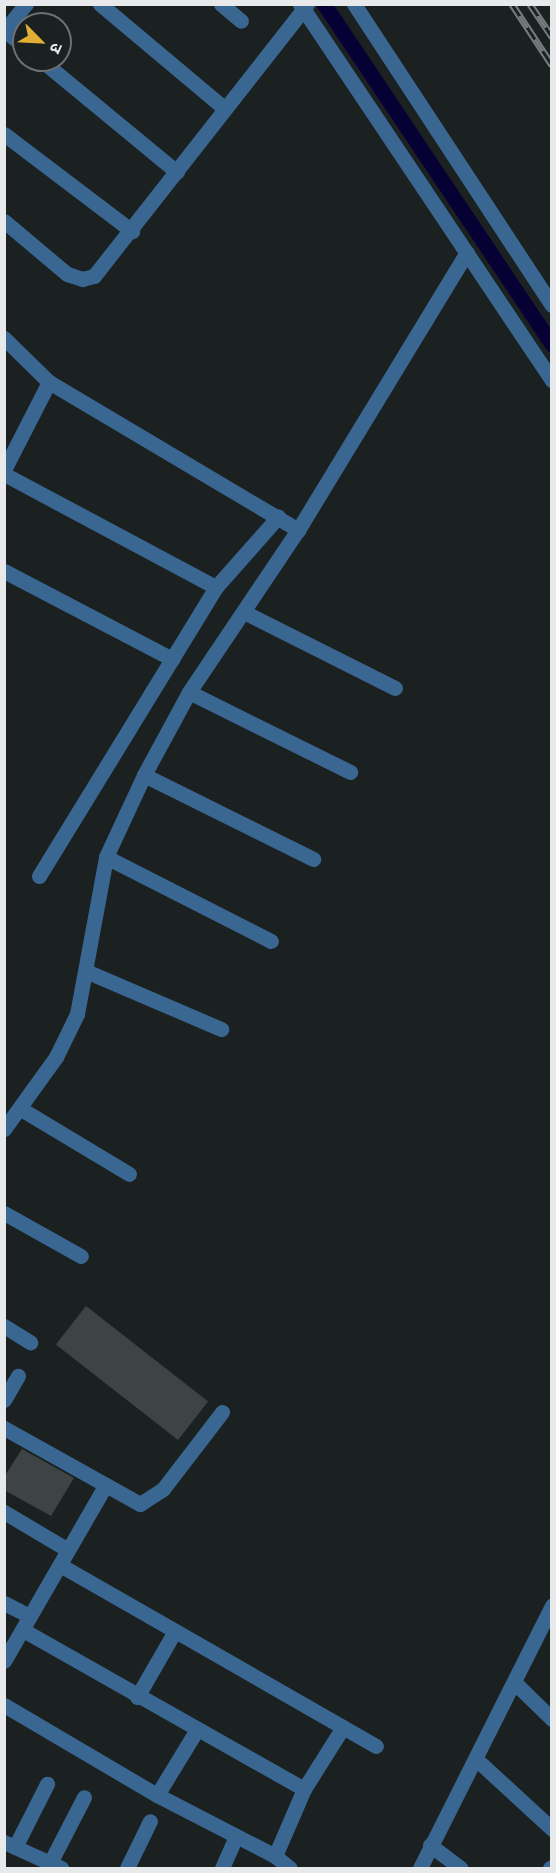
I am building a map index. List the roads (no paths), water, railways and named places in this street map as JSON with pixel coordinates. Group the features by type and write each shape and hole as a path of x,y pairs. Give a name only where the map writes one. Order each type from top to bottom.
{"street":[{"path":"5,30 26,4"},
{"path":"100,4 225,109"},
{"path":"354,4 552,305"},
{"path":"222,5 241,21"},
{"path":"4,221 68,274 82,279 103,268 303,6 552,380"},
{"path":"56,72 177,172"},
{"path":"4,134 132,231"},
{"path":"4,1129 21,1109 77,1014 88,972 106,857 144,775 189,692 244,612 288,523 466,252"},
{"path":"4,338 49,382 288,523"},
{"path":"49,382 4,472 216,587"},
{"path":"39,876 216,587 288,523"},
{"path":"4,571 172,659"},
{"path":"244,612 395,688"},
{"path":"189,692 350,772"},
{"path":"144,775 313,859"},
{"path":"106,857 271,941"},
{"path":"88,972 221,1029"},
{"path":"21,1109 129,1174"},
{"path":"4,1213 81,1256"},
{"path":"4,1326 30,1342"},
{"path":"4,1400 18,1376"},
{"path":"4,1428 140,1504 151,1501 222,1412"},
{"path":"4,1661 105,1486"},
{"path":"4,1512 68,1550"},
{"path":"60,1565 376,1746"},
{"path":"4,1603 27,1623 137,1696 196,1731 304,1789"},
{"path":"420,1869 430,1845 477,1760 552,1605"},
{"path":"137,1696 175,1631"},
{"path":"515,1683 552,1719"},
{"path":"4,1706 157,1795 275,1856 290,1869"},
{"path":"275,1856 304,1789 343,1726"},
{"path":"157,1795 196,1731"},
{"path":"477,1760 552,1829"},
{"path":"47,1784 10,1844 55,1866 84,1797"},
{"path":"128,1869 150,1821"},
{"path":"222,1869 236,1836"},
{"path":"430,1845 460,1869"}],"waterway":[{"path":"324,4 552,345"}],"railway":[{"path":"512,4 552,65"},
{"path":"530,4 552,37"}]}
